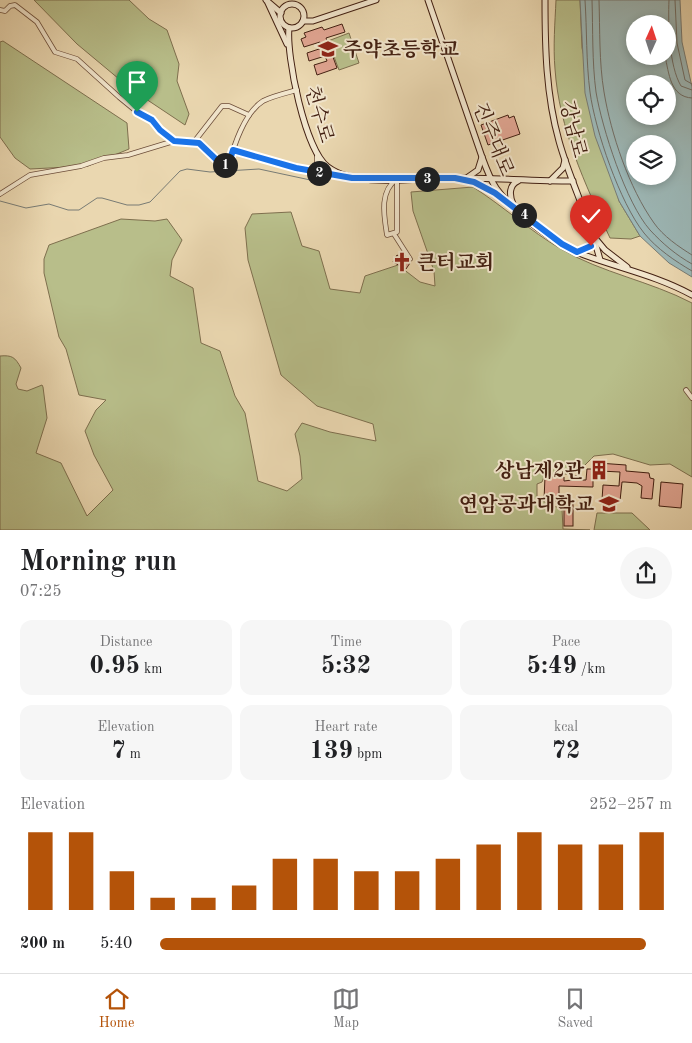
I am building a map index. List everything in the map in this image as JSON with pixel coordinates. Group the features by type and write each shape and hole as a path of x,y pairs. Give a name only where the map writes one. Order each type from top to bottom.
{"street":[{"path":"303,20 313,21 365,2 376,0"},
{"name":"진주대로","path":"428,0 482,157 491,180 501,194 562,244 577,252 664,280 692,295"},
{"name":"강남로","path":"545,0 549,92 565,159 595,238 600,260"},
{"path":"267,2 281,13"},
{"path":"267,2 287,45"},
{"path":"292,2 301,8 304,14 299,26 288,28 282,24 281,13 292,2"},
{"path":"0,10 5,11 10,6 15,6 37,22 55,52 77,59 119,97 141,115 152,120 160,130 174,141"},
{"name":"천수로","path":"288,28 287,45 309,140 317,156 326,166 342,175 363,179 455,178 573,181"},
{"path":"0,194 30,175 82,166 104,158 128,155 174,141 194,142 212,153 221,164 228,166 233,150 249,116 263,102 298,90"},
{"path":"194,142 222,106 229,106 249,116"},
{"path":"233,150 312,172 363,179"},
{"path":"312,172 317,166 317,156"},
{"path":"455,178 475,174 482,157"},
{"path":"550,181 563,168 565,159"},
{"path":"312,172 326,166"},
{"path":"455,178 479,184 516,208"},
{"path":"394,234 397,226 398,179"},
{"path":"394,234 387,235 384,199 389,186 398,179"},
{"path":"516,208 512,202 510,192 513,184 521,180"},
{"path":"394,234 410,259"},
{"path":"577,252 589,248 595,238 605,250 630,269"},
{"path":"686,390 692,398"}],"green space":[{"path":"34,0 129,0 149,19 167,30 179,64 177,81 189,114 185,125 131,89 77,44"},
{"path":"556,0 580,0 582,48 619,201 640,236 631,239 610,238 591,197 575,155 557,91 554,52"},
{"path":"349,33 359,63 339,70 328,41"},
{"path":"3,41 127,123 129,149 88,166 30,169 15,158 0,137 0,42"},
{"path":"473,187 561,249 609,271 676,295 692,303 692,477 670,464 650,465 613,454 594,456 581,469 569,474 545,474 542,482 537,484 537,497 548,504 562,509 563,529 590,530 0,530 0,356 13,358 21,368 16,384 18,389 27,391 42,385 47,418 36,453 61,463 87,516 113,490 94,455 85,431 96,410 106,400 79,395 66,349 59,337 44,273 44,259 49,245 121,219 155,221 167,219 182,240 172,260 170,276 193,288 201,343 220,351 235,396 245,413 258,481 287,491 302,479 300,456 295,434 302,423 330,432 376,441 373,424 317,406 281,375 248,260 245,228 252,214 291,212 302,246 319,251 330,289 360,293 365,276 398,265 420,282 435,286 434,271 413,211 411,192"},
{"path":"597,513 632,513 650,530 594,530"}],"water":[{"path":"580,0 680,0 682,42 692,87 692,277 669,263 640,236 619,201 595,136 585,93"}],"building":[{"name":"주약초등학교","path":"342,24 345,32 326,38 337,68 317,75 314,65 327,61 325,56 309,61 307,53 322,48 320,42 304,47 301,39 306,37 304,33 322,27 324,30"},
{"path":"508,115 509,118 514,116 520,134 488,145 481,125"},
{"name":"큰터교회","path":"397,255 410,263 406,269 393,262"},
{"path":"598,463 626,465 626,471 649,473 650,478 654,479 652,499 641,498 642,486 637,483 622,482 620,501 602,500 603,485 619,486 620,472 600,471 600,478 593,477 593,487 559,486 559,501 544,500 545,477 564,477 564,481 572,480 572,476 578,476 578,480 586,480 587,469 594,469 594,465 598,466"},
{"path":"661,482 683,484 681,508 659,506"},
{"path":"564,504 573,504 573,526 564,526"}],"waterway":[{"path":"0,201 26,208 49,204 68,210 79,210 97,198 127,205 139,205 150,202 180,171 187,169 210,172 259,169 315,181"}],"place":[{"name":"주약초등학교","path":"328,49"},
{"name":"큰터교회","path":"402,262"},
{"name":"상남제2관","path":"599,470"},
{"name":"연암공과대학교","path":"609,504"}],"route":[{"path":"137,112 152,120 160,130 174,141 199,143 212,153 221,164 228,166 233,150 312,172 352,178 455,178 474,182 495,193 562,244 577,252 591,246"}]}
